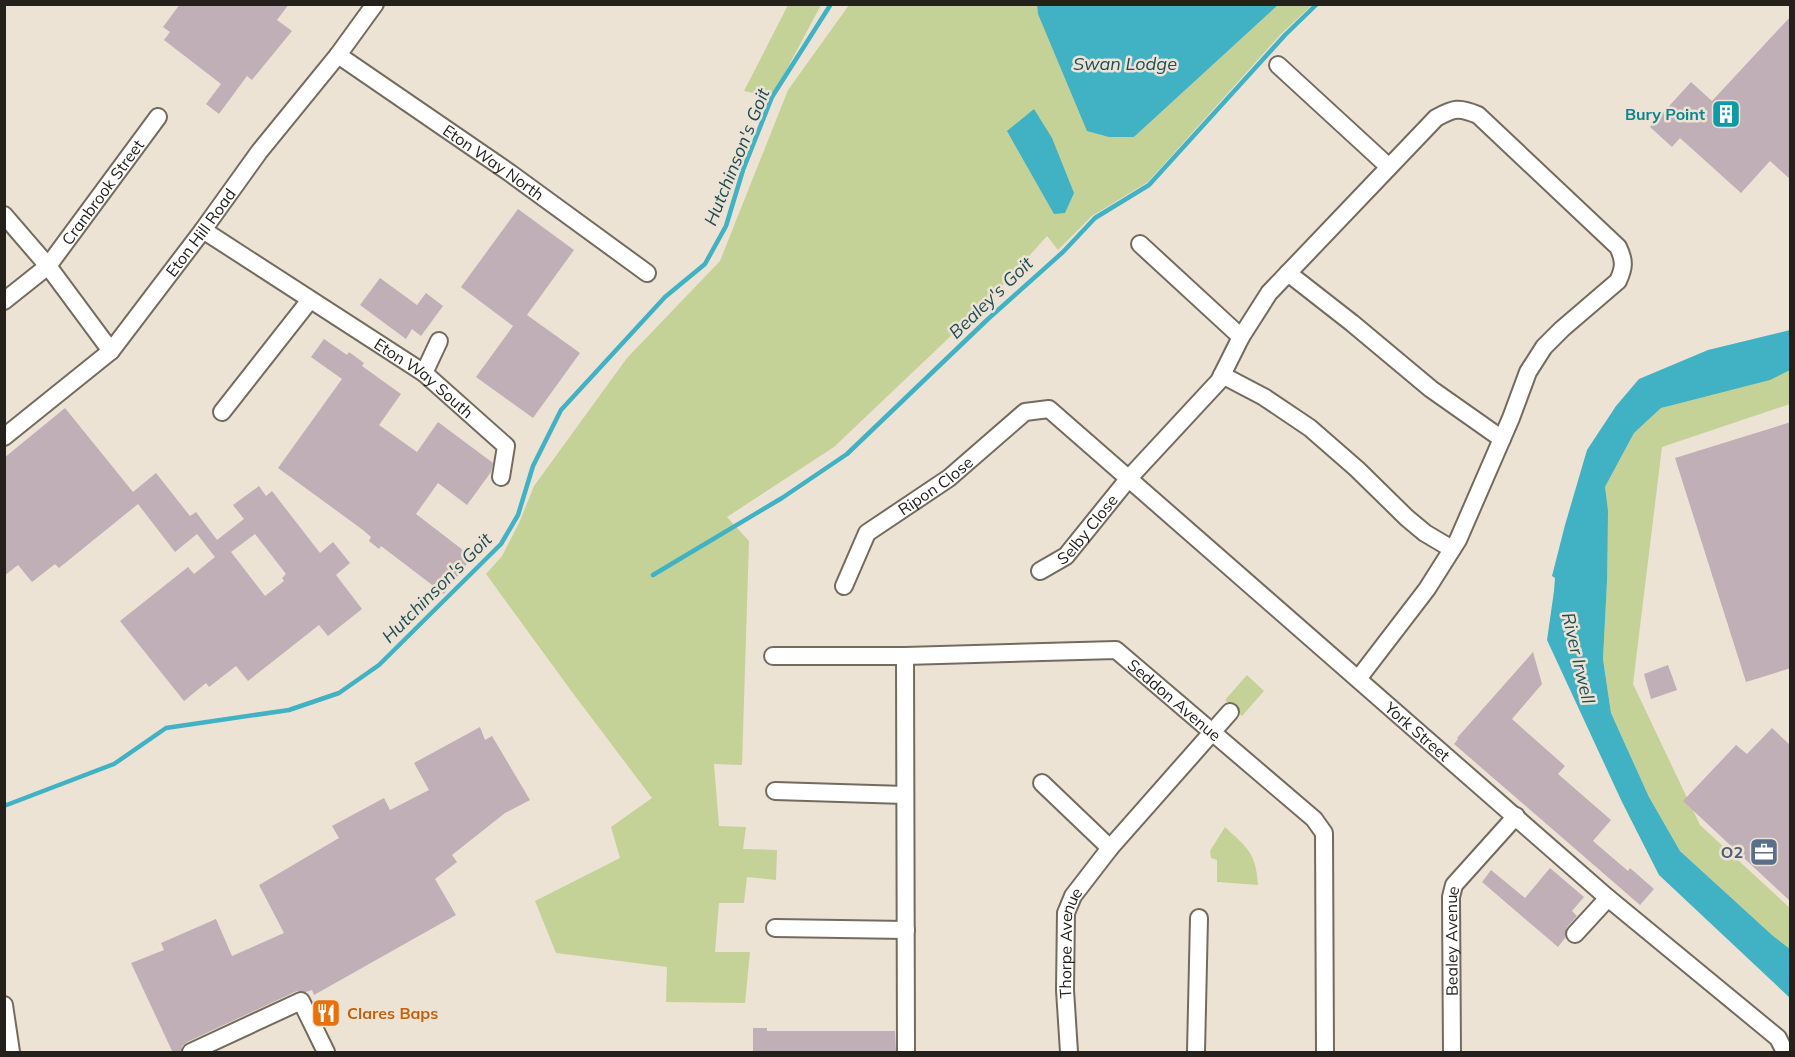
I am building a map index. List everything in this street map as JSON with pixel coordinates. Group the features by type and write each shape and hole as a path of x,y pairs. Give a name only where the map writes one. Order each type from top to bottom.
{"street":[{"name":"Eton Hill Road","path":"4,437 111,351 259,152 338,56 375,4"},
{"name":"Eton Way North","path":"338,56 510,172 646,273"},
{"path":"1278,65 1389,167"},
{"name":"Selby Close","path":"1040,571 1066,556 1129,478 1219,381 1241,337 1269,293 1436,118 1450,110 1464,109 1478,115 1618,247 1624,259 1618,282 1562,328 1544,347 1528,372 1502,439"},
{"name":"Cranbrook Street","path":"4,301 48,266 158,117"},
{"path":"4,215 48,266 111,351"},
{"name":"Eton Way South","path":"203,230 424,373 506,446 501,477"},
{"path":"1140,244 1241,337"},
{"path":"1288,273 1431,389 1502,439 1458,540 1402,623 1358,679"},
{"path":"222,412 310,300"},
{"path":"424,373 439,341"},
{"path":"1222,375 1264,397 1310,428 1357,469 1407,518 1425,533 1452,549"},
{"name":"York Street","path":"1049,409 1608,898 1778,1038 1785,1053"},
{"name":"Ripon Close","path":"844,586 867,533 949,478 1025,412 1049,409"},
{"name":"Seddon Avenue","path":"773,656 905,656 1116,650 1314,819 1324,833 1325,1053"},
{"path":"905,656 906,1053"},
{"name":"Thorpe Avenue","path":"1069,1053 1065,990 1066,913 1073,897 1110,848 1230,712"},
{"path":"1042,783 1110,848"},
{"path":"775,791 905,795"},
{"name":"Bealey Avenue","path":"1452,1053 1451,897 1454,885 1516,816"},
{"path":"1575,934 1608,898"},
{"path":"1196,1053 1199,918"},
{"path":"774,928 906,930"},
{"path":"191,1053 302,1001 326,1053"},
{"path":"4,1005 11,1053"}],"green space":[{"path":"788,5 821,5 772,97 744,91"},
{"path":"849,5 1037,5 1038,14 1134,137 1278,5 1312,5 1280,35 1148,182 1092,216 1058,250 1047,236 994,295 834,447 727,517 749,541 742,765 714,764 719,826 746,827 743,849 777,850 776,880 747,877 744,903 719,903 715,952 750,952 745,1003 666,1002 667,967 556,953 535,901 620,858 611,827 652,798 486,574 502,556 534,486 627,358 720,261 788,90"},
{"path":"1790,370 1790,404 1662,447 1633,684 1700,825 1790,908 1790,949 1680,851 1649,797 1611,713 1603,659 1607,582 1605,487 1634,433 1661,408"},
{"path":"1247,675 1264,691 1242,716 1225,700"},
{"path":"1225,827 1249,852 1255,865 1258,885 1217,882 1217,860 1211,858 1210,851"}],"water":[{"name":"Swan Lodge","path":"1037,4 1278,5 1134,137 1109,137 1087,131 1038,14"},
{"path":"1034,109 1052,138 1074,193 1065,213 1054,214 1007,131"},
{"name":"River Irwell","path":"1790,330 1790,370 1770,380 1661,408 1634,433 1605,487 1608,511 1603,659 1611,713 1649,797 1680,851 1790,949 1790,998 1659,875 1622,802 1547,640 1554,591 1555,578 1552,576 1587,450 1616,406 1639,379 1708,350"}],"building":[{"path":"180,4 289,4 277,20 292,31 252,80 247,76 219,114 206,104 221,84 164,40 170,32 163,27"},
{"name":"Bury Point","path":"1791,16 1791,180 1770,161 1741,193 1680,138 1672,147 1650,127 1691,82 1712,101"},
{"path":"518,209 574,250 527,315 580,353 533,418 476,377 513,326 461,287"},
{"path":"380,278 417,305 426,293 443,306 421,336 412,329 406,339 360,305"},
{"path":"324,339 347,355 349,352 364,363 362,366 401,394 379,425 417,452 438,422 493,463 491,472 467,505 438,483 416,514 472,557 444,594 381,546 379,549 369,541 371,537 363,530 278,468 342,379 311,357"},
{"path":"65,408 133,492 156,473 190,516 196,512 217,540 244,519 233,505 259,486 266,496 272,491 320,553 333,542 350,563 336,575 362,609 328,636 319,625 248,681 236,666 209,687 206,683 184,701 120,621 188,567 194,574 215,557 197,534 175,552 138,504 59,568 55,564 32,582 18,565 4,576 4,458","holes":["255,534 286,574 282,578 284,581 265,596 231,552"]},
{"path":"1791,422 1791,668 1746,682 1675,458"},
{"path":"1533,652 1542,684 1512,719 1565,766 1558,774 1611,820 1593,841 1628,871 1630,868 1654,889 1640,905 1454,744"},
{"path":"1668,665 1677,690 1651,699 1644,674"},
{"path":"480,727 485,740 492,736 530,800 505,813 452,855 457,862 435,879 456,915 314,995 312,990 297,991 187,1042 182,1046 181,1053 173,1053 131,963 164,950 161,943 216,919 232,956 284,933 259,885 339,838 332,826 384,798 390,810 429,790 414,763"},
{"name":"O2","path":"1772,728 1791,746 1791,902 1683,801 1736,745 1747,754"},
{"path":"1550,868 1584,897 1572,911 1577,916 1567,927 1565,938 1558,947 1482,882 1491,870 1525,898"},
{"path":"753,1028 767,1028 767,1031 895,1031 896,1051 753,1051"}],"waterway":[{"name":"Hutchinson's Goit","path":"4,806 114,764 166,728 289,710 339,693 379,665 501,544 518,515 533,466 561,410 665,297 705,264 726,226 743,170 772,97 831,4"},
{"name":"Bealey's Goit","path":"653,575 782,498 847,454 988,319 1063,252 1095,218 1149,185 1285,35 1317,4"}],"place":[{"name":"Bury Point","path":"1726,114"},
{"name":"O2","path":"1764,852"},
{"name":"Clares Baps","path":"326,1013"}]}
